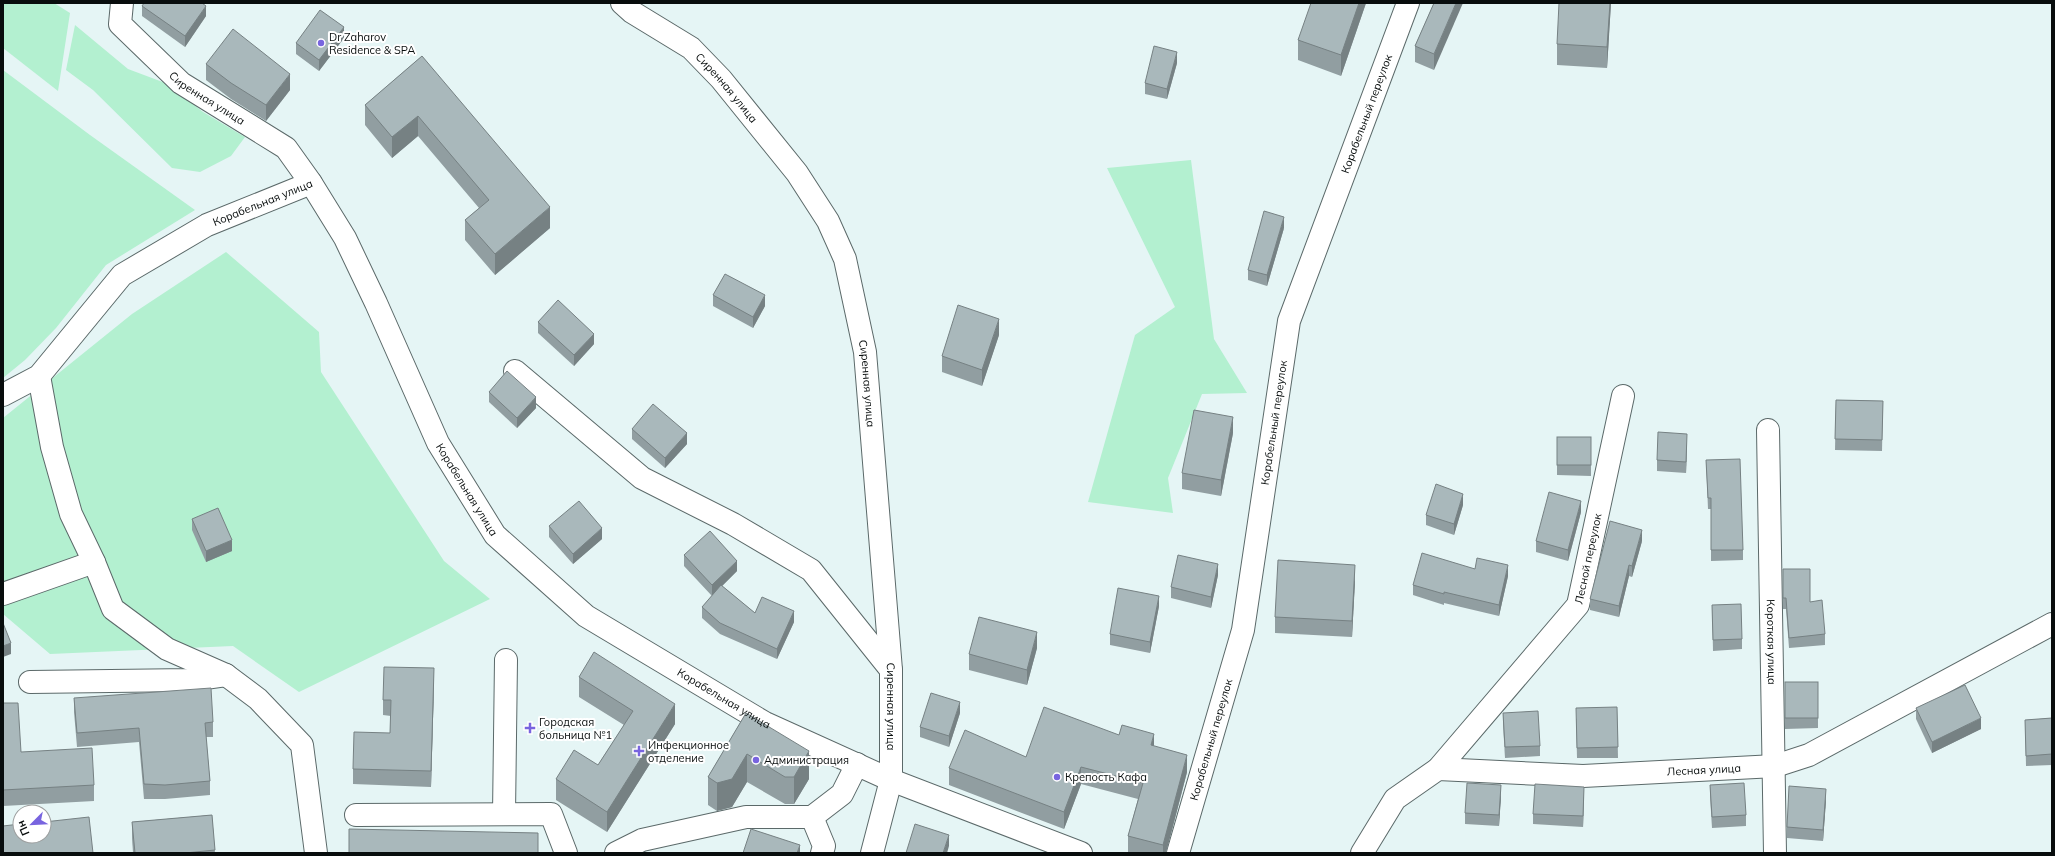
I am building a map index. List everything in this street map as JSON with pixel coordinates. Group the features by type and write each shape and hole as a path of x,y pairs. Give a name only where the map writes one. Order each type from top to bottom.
{"street":[{"name":"Сиренная улица","path":"122,3 120,24 180,83 286,148 311,183"},
{"name":"Сиренная улица","path":"622,3 632,12 691,48 721,79 797,173 828,221 845,259 865,352 891,670 891,780 872,853"},
{"name":"Корабельный переулок","path":"1178,853 1242,630 1289,321 1408,3"},
{"name":"Корабельная улица","path":"3,395 39,376 122,275 207,225 311,183 348,244 438,443 496,535 586,616 765,723 891,780 1081,853"},
{"path":"515,371 642,478 733,524 812,570 891,670"},
{"path":"39,376 52,447 71,514 94,562 113,609 167,649 226,675 258,699 302,745 316,853"},
{"name":"Лесной переулок","path":"1438,769 1578,605 1623,396"},
{"name":"Короткая улица","path":"1768,430 1775,766 1775,853"},
{"path":"3,594 94,562"},
{"name":"Лесная улица","path":"1438,769 1583,776 1775,766 1809,755 2052,624"},
{"path":"504,814 506,660"},
{"path":"30,682 191,680 226,675"},
{"path":"616,853 642,840 664,844 746,817 812,817 842,794 857,764"},
{"path":"1362,853 1395,799 1438,769"},
{"path":"356,815 551,814 566,853"},
{"path":"812,817 824,846 822,853"}],"green space":[{"path":"3,3 54,3 70,13 58,91 3,48"},
{"path":"75,25 128,69 168,84 203,112 245,137 231,156 200,172 172,168 93,90 66,70"},
{"path":"3,70 90,135 195,210 106,265 56,328 25,360 3,378"},
{"path":"1191,160 1214,339 1247,393 1202,394 1168,478 1173,513 1088,502 1135,335 1175,307 1107,168"},
{"path":"226,252 319,332 321,372 444,561 490,599 299,692 233,646 50,654 3,614 3,418 132,314"}],"building":[{"path":"144,3 202,3 206,6 185,36 142,6"},
{"path":"1311,3 1359,3 1341,55 1298,40"},
{"path":"1434,3 1456,3 1434,54 1415,46"},
{"path":"1559,3 1610,3 1607,47 1557,44"},
{"path":"320,10 344,27 319,60 296,43"},
{"path":"233,29 290,74 266,105 231,83 206,64"},
{"path":"1154,46 1177,52 1167,89 1145,83"},
{"path":"422,56 550,207 495,254 465,220 489,200 418,116 392,137 365,105"},
{"path":"1264,211 1284,217 1267,275 1248,270"},
{"path":"725,274 765,295 753,317 713,295"},
{"path":"558,300 594,334 574,355 538,322"},
{"path":"958,305 999,319 982,370 942,356"},
{"path":"507,371 536,397 517,418 489,392"},
{"path":"1836,400 1883,401 1882,440 1835,439"},
{"path":"653,404 687,433 665,458 632,429"},
{"path":"1194,410 1233,417 1221,480 1182,473"},
{"path":"1658,432 1687,434 1686,462 1657,460"},
{"path":"1557,437 1591,437 1591,465 1557,465"},
{"path":"1740,459 1743,550 1711,550 1711,498 1708,498 1706,460"},
{"path":"1436,484 1463,494 1454,524 1426,515"},
{"path":"1549,492 1581,501 1568,550 1536,541"},
{"path":"579,501 602,528 573,554 549,526"},
{"path":"218,508 232,540 206,551 192,519"},
{"path":"1610,521 1642,530 1632,566 1629,565 1619,606 1590,599"},
{"path":"710,531 737,561 712,585 684,555"},
{"path":"1422,553 1475,569 1477,558 1508,565 1499,605 1444,592 1444,594 1413,585"},
{"path":"1178,555 1218,564 1211,597 1171,587"},
{"path":"1278,560 1355,565 1352,621 1275,617"},
{"path":"1783,569 1810,569 1810,602 1822,600 1825,634 1789,638 1786,598 1783,598"},
{"path":"721,585 755,613 762,597 794,611 777,649 720,623 702,607"},
{"path":"1118,588 1159,596 1150,642 1110,634"},
{"path":"1741,604 1742,639 1713,640 1712,605"},
{"path":"979,617 1037,632 1027,670 969,654"},
{"path":"3,623 11,643 3,646"},
{"path":"594,652 675,704 607,812 556,779 574,750 598,765 633,711 579,677"},
{"path":"384,667 434,668 431,771 353,769 354,732 390,733 391,700 383,700"},
{"path":"1785,682 1818,682 1818,718 1785,718"},
{"path":"1965,685 1981,718 1932,742 1916,708"},
{"path":"211,688 213,722 205,723 210,781 165,785 144,784 139,728 77,733 74,698"},
{"path":"931,693 960,702 949,736 920,727"},
{"path":"3,703 18,703 21,752 92,748 94,785 3,790"},
{"path":"1044,707 1119,735 1122,725 1154,734 1151,745 1187,755 1163,845 1128,836 1143,783 1081,767 1064,812 949,768 965,730 1026,757"},
{"path":"1617,707 1618,747 1577,748 1576,708"},
{"path":"1538,711 1540,746 1505,747 1503,713"},
{"path":"746,713 809,751 794,777 785,777 747,754 732,779 717,783 708,777"},
{"path":"2052,718 2052,754 2026,756 2025,720"},
{"path":"1467,783 1501,785 1499,815 1465,813"},
{"path":"1744,783 1746,815 1712,817 1710,785"},
{"path":"1535,784 1584,787 1583,816 1533,814"},
{"path":"1789,786 1826,789 1823,830 1787,827"},
{"path":"212,815 215,850 185,853 135,853 132,822"},
{"path":"89,817 93,853 3,853 3,826 12,825 12,844 52,844 52,821"},
{"path":"915,824 949,835 943,853 906,853"},
{"path":"349,829 538,833 538,853 349,853"},
{"path":"751,829 800,845 797,853 743,853"}],"place":[{"name":"Dr Zaharov Residence & SPA","path":"321,43"},
{"name":"Городская больница №1","path":"530,728"},
{"name":"Инфекционное отделение","path":"639,751"},
{"name":"Администрация","path":"756,760"},
{"name":"Крепость Кафа","path":"1057,777"}]}
